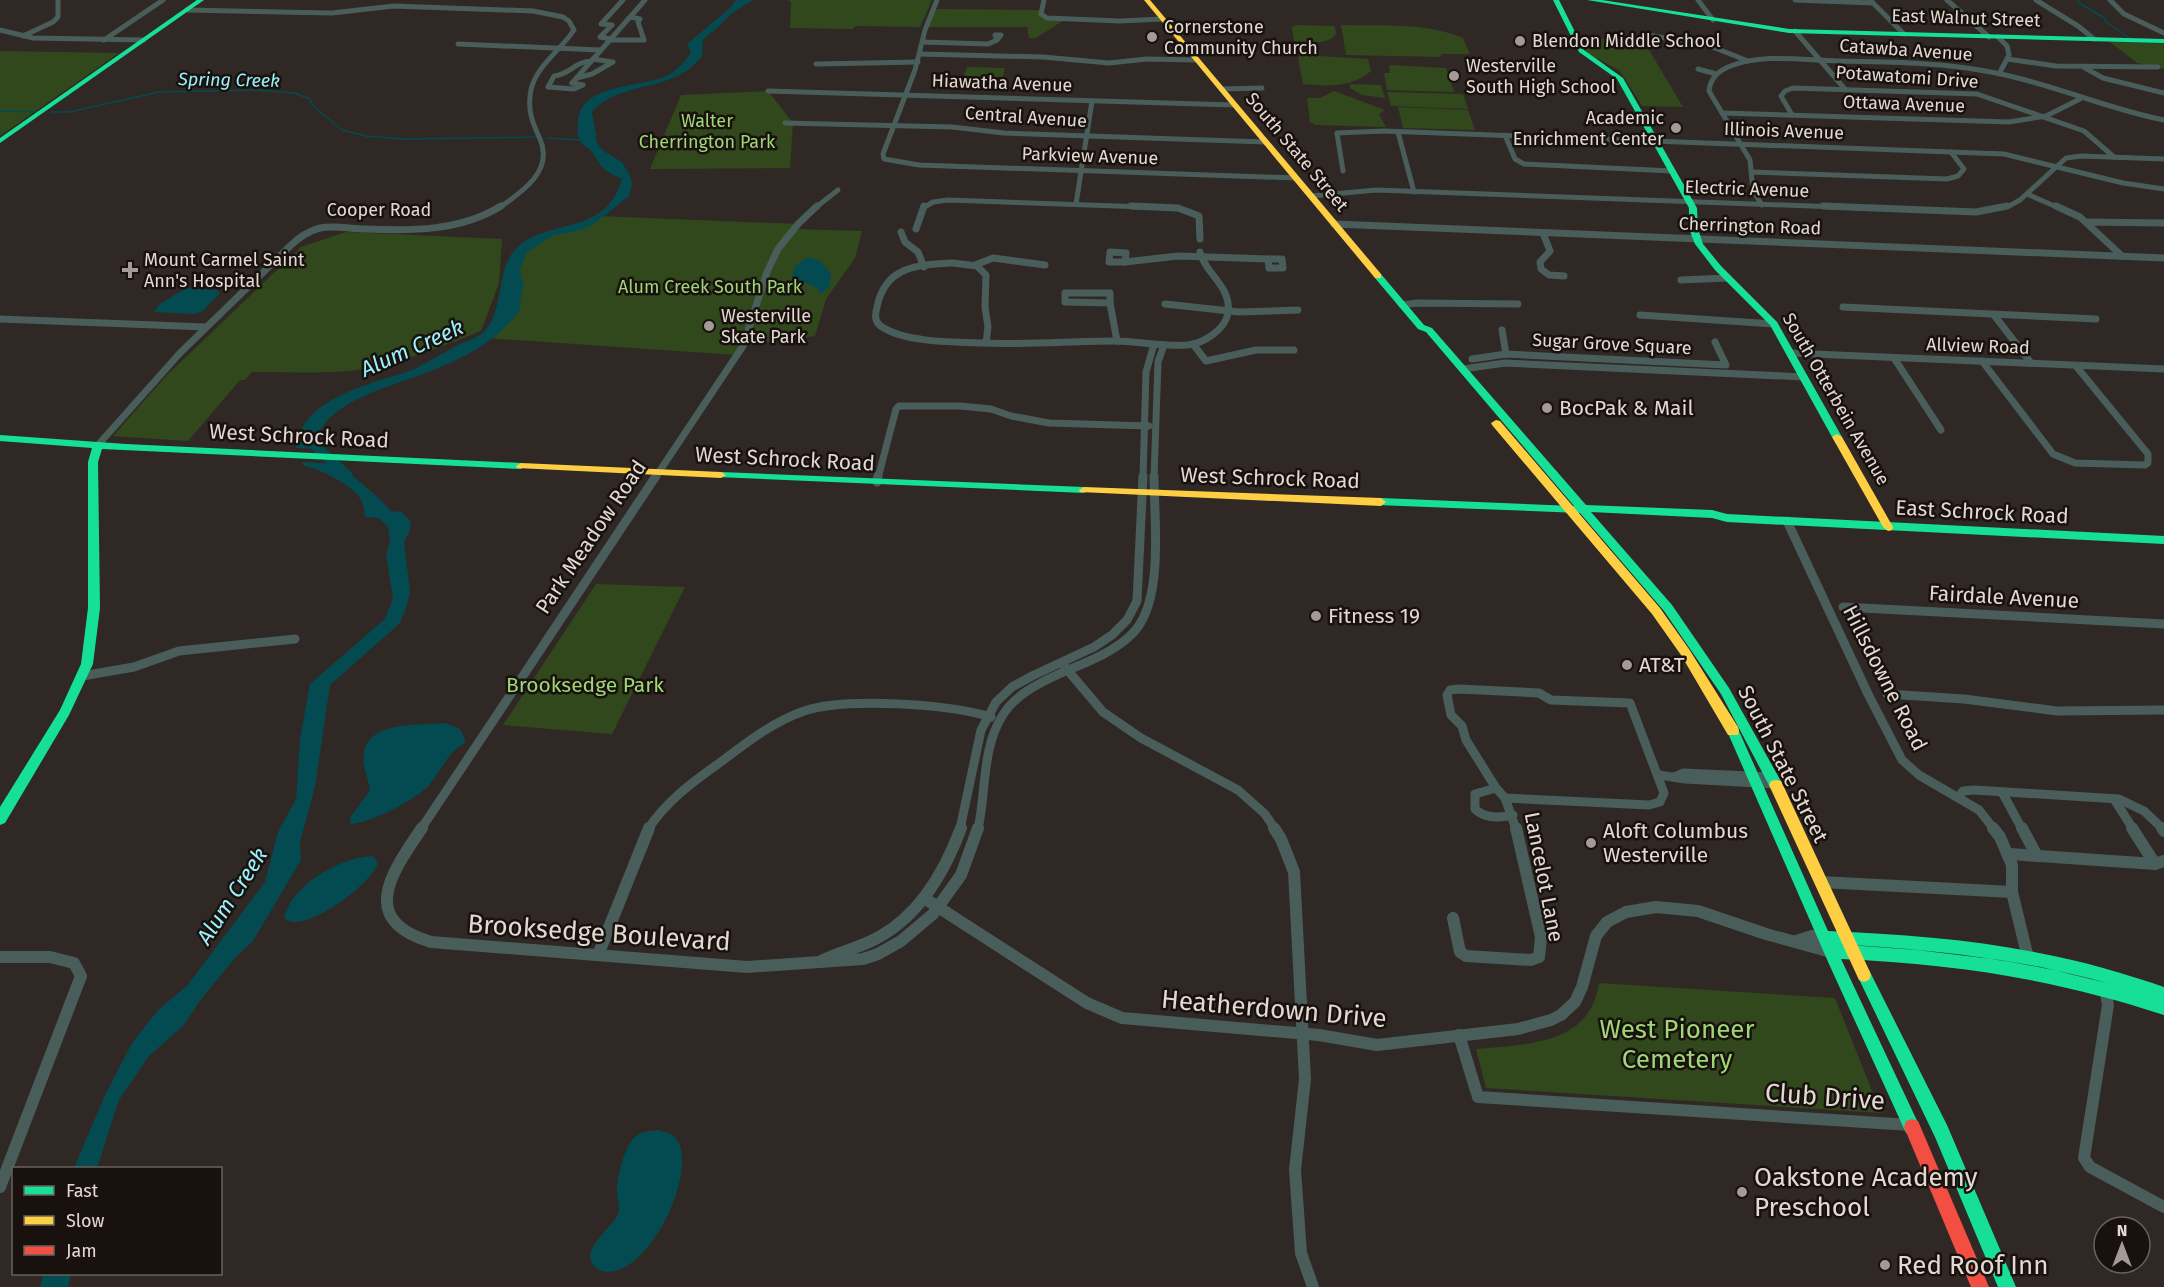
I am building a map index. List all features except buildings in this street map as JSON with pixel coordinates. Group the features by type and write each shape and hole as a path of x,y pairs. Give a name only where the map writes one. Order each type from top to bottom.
{"main road":[{"path":"0,141 201,0"},
{"name":"South State Street","path":"1147,0 1423,333 1429,330 1443,346 1458,370 1517,449 1625,574 1669,629 1722,711 1741,747 1801,838 1846,938 1941,1131 2007,1287"},
{"name":"South Otterbein Avenue","path":"1556,0 1581,51 1618,76 1690,202 1693,208 1694,232 1711,261 1765,312 1774,324 1888,527"},
{"name":"East Walnut Street","path":"1590,0 1629,3 1713,20 1795,31 2164,41"},
{"path":"1423,333 1440,348 1458,370"},
{"name":"South State Street","path":"1458,370 1500,414 1651,588 1682,627 1744,724 1757,747 1765,781 1831,952 1911,1125 1980,1287"},
{"name":"West Schrock Road","path":"0,438 659,473 1568,510"},
{"name":"Cooper Road","path":"0,819 65,712 82,676 90,650 93,623 93,462 98,445"},
{"path":"1517,449 1525,453 1571,506 1582,510"},
{"name":"East Schrock Road","path":"1568,510 1582,510 1601,516 1715,522 1727,518 2164,540"},
{"path":"1625,574 1643,588 1668,620 1682,627"},
{"path":"1669,629 1680,637 1726,708 1744,724"},
{"path":"1722,711 1737,728 1744,742 1757,747"},
{"path":"1825,937 1975,946 2027,954 2089,968 2164,994"},
{"path":"1831,952 2005,964 2054,973 2104,987 2164,1008"}],"street":[{"path":"23,36 53,22 58,17 58,0"},
{"path":"104,40 163,0"},
{"path":"422,7 430,0"},
{"path":"623,0 601,24 612,25 600,37 610,40 644,40 638,22 640,18 630,17"},
{"path":"575,80 645,0"},
{"path":"894,127 918,62 925,30 937,0"},
{"path":"1044,0 1041,12 1043,16 1120,21 1162,19"},
{"path":"1698,0 1713,20"},
{"path":"1795,0 1871,2 1904,34"},
{"path":"1947,0 2007,46 2009,55 1999,74"},
{"path":"2036,0 2078,26 2094,39"},
{"path":"2110,0 2124,14 2164,33"},
{"name":"Cooper Road","path":"98,445 148,384 311,230 324,228 413,231 444,228 488,214 519,193 539,172 545,157 542,140 530,116 530,94 541,71 574,30 569,21 554,14 533,11 393,6 332,13 187,10"},
{"path":"0,30 23,36 144,40"},
{"path":"1795,31 1844,88"},
{"name":"Catawba Avenue","path":"1643,34 1706,45 1748,61 1772,59 1938,64 1999,74 2080,99 2164,120"},
{"path":"923,42 988,44 997,40"},
{"path":"458,44 600,51"},
{"path":"920,54 1124,62 1147,59 1196,60"},
{"path":"2007,59 2044,65 2083,67 2158,66"},
{"path":"592,60 613,62 592,74 575,80 583,85 574,89 548,87 554,76 565,75 579,62 592,60"},
{"path":"1075,68 1081,61"},
{"path":"1748,61 1730,66 1716,74 1710,81 1709,91 1750,160 1753,191 1762,205"},
{"path":"816,64 918,62"},
{"path":"1124,62 1128,70"},
{"path":"2083,67 2103,78 2164,93"},
{"path":"1698,69 1716,74"},
{"name":"Potawatomi Drive","path":"1792,115 1782,102 1781,96 1785,91 1806,87 1977,94 2084,131 2114,157"},
{"path":"1221,89 1262,88"},
{"name":"Hiawatha Avenue","path":"768,91 1019,96 1092,101 1234,105"},
{"name":"Ottawa Avenue","path":"1722,113 2009,122 2034,121 2048,117 2080,99"},
{"path":"1076,204 1092,101"},
{"path":"2147,128 2149,118"},
{"name":"Central Avenue","path":"785,123 952,127 1004,134 1265,142"},
{"name":"Parkview Avenue","path":"894,127 883,154 884,159 919,165 1296,178"},
{"path":"1398,132 1414,192"},
{"name":"Illinois Avenue","path":"1343,171 1337,133 1398,132 2004,154 2031,157 2115,182 2164,189"},
{"path":"1505,135 1515,159 1524,164 1672,171"},
{"path":"1751,172 1947,179 1958,176 1964,169 1951,152"},
{"name":"Electric Avenue","path":"1311,196 1364,190 1976,212 2009,206 2027,194 2066,158 2075,156 2164,159"},
{"name":"Park Meadow Road","path":"388,913 387,892 394,870 743,345 778,249 815,207 838,190"},
{"path":"2027,194 2061,207 2087,222 2122,256"},
{"path":"916,229 923,207 933,202 948,200 1076,204 1178,208 1193,212 1201,221 1200,239"},
{"path":"2087,222 2164,223"},
{"name":"Cherrington Road","path":"1334,224 2164,258"},
{"path":"901,232 905,242 918,252 924,267"},
{"path":"1543,233 1550,251 1540,262 1541,269 1549,275 1564,276"},
{"path":"986,344 989,321 985,307 988,278 984,271 975,265 959,262 898,273 890,278 875,312 875,320 879,326 900,336 986,344 1021,345 1049,341 1193,344 1205,341 1217,334 1225,324 1228,311 1223,287 1200,254"},
{"path":"1125,262 1200,254 1268,259"},
{"path":"975,265 993,258 1045,266"},
{"path":"1681,280 1728,278"},
{"path":"1110,303 1065,302 1065,293 1110,293 1117,341"},
{"path":"1402,305 1417,303 1518,304"},
{"path":"1165,304 1228,311 1298,310"},
{"path":"1843,307 2096,319"},
{"path":"1640,315 1774,324"},
{"path":"1994,315 2031,363"},
{"path":"0,320 206,327"},
{"path":"1502,330 1506,354"},
{"name":"Sugar Grove Square","path":"1472,359 1506,354 1726,365 1715,342"},
{"path":"1148,492 1144,426 1148,361 1154,344"},
{"path":"1193,344 1206,361 1256,350 1294,350"},
{"path":"1148,492 1158,362 1164,345"},
{"name":"Allview Road","path":"1791,353 2164,369"},
{"path":"1894,357 1941,430"},
{"path":"1982,361 2048,450 2060,458 2075,463 2140,466 2148,463 2148,454 2076,366"},
{"path":"1458,370 1505,363 1804,377"},
{"path":"877,483 896,409 899,405 991,409 1011,416 1049,423 1154,426"},
{"name":"Brooksedge Boulevard","path":"819,962 886,933 924,898 949,862 957,840 967,807 977,745 986,715 1010,688 1027,677 1065,666 1120,645 1146,619 1154,587 1148,492"},
{"name":"Brooksedge Boulevard","path":"388,913 403,933 431,942 598,956 746,967 819,962 833,964 856,961 879,953 915,931 957,881 975,843 991,746 999,721 1020,695 1112,637 1131,615 1137,599 1148,492"},
{"name":"Hillsdowne Road","path":"1787,521 1898,754 1907,766 1919,775 1959,796 1985,817 2010,854"},
{"name":"Fairdale Avenue","path":"1843,607 2164,624"},
{"path":"82,676 134,667 179,651 295,639"},
{"path":"1065,666 1103,712 1142,738 1238,790 1264,814 1281,839 1294,872 1305,1079 1295,1170 1301,1253 1313,1287"},
{"name":"Lancelot Lane","path":"1453,918 1462,955 1531,960 1539,957 1541,937 1514,815 1466,740 1462,726 1451,715 1447,695 1454,688 1539,693 1551,700 1630,703 1637,726 1659,776"},
{"path":"1887,694 1964,699 2057,711 2164,710"},
{"path":"598,956 658,812 678,792 759,734 800,712 835,705 864,704 955,709 986,715 999,721"},
{"path":"1505,798 1655,804 1660,802 1664,793 1659,776 1685,780 1765,781"},
{"path":"1496,788 1475,794 1474,803 1477,809 1493,819 1514,815"},
{"path":"1959,796 1963,791 2114,799 2135,804 2150,814 2164,831"},
{"path":"2002,792 2037,856"},
{"path":"2114,799 2159,862"},
{"path":"2027,954 2012,892 2010,854 2159,862"},
{"path":"1821,882 2012,892"},
{"name":"Heatherdown Drive","path":"924,898 1087,1003 1122,1018 1304,1034 1377,1045 1530,1028 1548,1022 1572,1009 1583,986 1589,952 1596,935 1606,923 1634,910 1656,907 1700,911 1768,934 1796,940 1812,949 1831,952"},
{"name":"Heatherdown Drive","path":"1796,940 1812,936 1825,937"},
{"path":"0,957 65,959 74,963 81,976 0,1186"},
{"path":"2104,987 2108,1005 2084,1158 2090,1167 2164,1207"},
{"name":"Club Drive","path":"1459,1035 1478,1097 1911,1125"}],"green space":[{"path":"788,0 932,0 920,27 855,26 853,29 790,28 791,2"},
{"path":"933,9 1041,10 1041,15 1063,18 1061,22 1036,38 1029,38 1027,27 926,27"},
{"path":"1297,25 1335,26 1336,33 1323,42 1294,42 1292,27"},
{"path":"1341,25 1433,29 1463,38 1470,54 1441,54 1441,57 1346,55"},
{"path":"1580,38 1643,40 1683,107 1642,106 1620,71 1587,53"},
{"path":"2109,41 2164,43 2164,69 2137,63"},
{"path":"0,51 119,53 0,136"},
{"path":"1303,55 1368,59 1371,71 1364,77 1339,85 1303,84 1298,57"},
{"path":"1389,66 1446,68 1454,92 1387,90 1384,73 1390,73"},
{"path":"967,67 1005,68 1003,77 964,76"},
{"path":"1350,84 1381,85 1385,98 1362,95 1350,88"},
{"name":"Walter Cherrington Park","path":"768,91 793,123 790,168 650,169 681,95"},
{"path":"1334,91 1385,110 1379,114 1386,127 1316,125 1310,122 1307,98 1320,98"},
{"path":"1387,92 1463,94 1468,109 1391,106"},
{"path":"1398,107 1468,110 1475,130 1403,128"},
{"name":"Alum Creek South Park","path":"598,216 798,224 794,229 862,231 855,258 826,299 815,336 743,346 737,355 486,338 522,251 542,236 578,227"},
{"path":"346,232 502,239 499,283 481,331 416,356 361,370 299,373 252,372 245,380 240,380 188,441 113,436 167,375 301,247"},
{"name":"Brooksedge Park","path":"596,584 685,587 612,734 503,725"},
{"name":"West Pioneer Cemetery","path":"1599,983 1835,998 1881,1113 1486,1088 1476,1049 1534,1043 1569,1030 1583,1019 1593,1004"}],"water":[{"path":"736,0 753,0 731,14 703,39 702,56 690,68 663,82 617,95 592,112 597,142 602,150 622,162 630,176 632,185 629,196 594,224 581,230 552,236 527,252 520,270 524,286 520,308 508,324 483,345 464,356 368,394 336,412 324,424 317,438 322,449 296,448 300,432 309,418 333,399 414,369 480,335 489,326 494,315 506,265 511,254 520,245 547,231 591,218 604,210 614,197 622,179 605,169 592,151 580,141 578,123 581,110 589,100 600,93 656,79 675,71 691,53 687,44 730,8"},
{"path":"807,257 821,261 831,274 830,286 821,294 817,288 792,277 795,266"},
{"path":"186,288 217,290 220,293 203,311 195,314 154,312 160,304"},
{"path":"302,462 340,464 391,511 402,512 411,522 404,542 410,591 406,609 399,624 330,685 315,787 300,842 301,860 253,941 234,959 199,1002 184,1025 149,1056 119,1100 97,1167 74,1167 105,1095 132,1043 159,1009 187,986 265,882 278,832 296,799 300,739 310,684 385,619 393,598 386,555 390,542 388,527 379,518 365,517 363,504 353,490 328,474 304,466"},
{"path":"445,723 460,729 466,742 449,757 430,784 393,809 351,824 350,818 370,790 364,767 364,753 368,742 375,735 397,727"},
{"path":"372,856 378,862 374,871 351,894 336,905 305,921 292,922 284,917 297,894 319,875 332,867"},
{"path":"657,1130 668,1133 677,1140 682,1156 674,1201 649,1245 633,1262 616,1271 599,1270 592,1263 590,1256 597,1241 618,1214 617,1185 626,1151 639,1134"},
{"path":"43,1275 71,1275 68,1287 40,1287"}],"waterway":[{"path":"2078,0 2079,3 2106,19 2105,21 2131,39"},
{"path":"2135,42 2164,43"},
{"name":"Spring Creek","path":"51,112 69,112 159,92 257,90 294,93 310,99 314,107 342,130 366,136 404,139 538,137"},
{"name":"Spring Creek","path":"0,111 38,112"},
{"path":"547,138 580,140"},
{"name":"Alum Creek","path":"313,435 312,443 347,475"}],"traffic: fast":[{"path":"0,141 201,0"},
{"path":"1556,0 1581,51 1620,78 1693,208 1693,229 1699,244 1718,268 1774,324 1837,437"},
{"path":"1590,0 1789,31 2164,41"},
{"path":"1378,276 1421,327 1429,330 1668,608 1725,691 1776,785"},
{"path":"0,438 126,447 521,466"},
{"path":"0,819 65,712 87,664 94,608 93,462 98,445"},
{"path":"721,475 1084,490"},
{"path":"1381,502 1568,510 1593,508 1712,514 1727,518 2164,540"},
{"path":"1733,731 1836,964 1912,1127"},
{"path":"1825,937 1955,946 2039,959 2122,980 2164,994"},
{"path":"1831,952 1917,957 2000,966 2081,983 2164,1008"},
{"path":"1864,975 1941,1131 2007,1287"}],"traffic: slow":[{"path":"1147,0 1378,276"},
{"path":"1496,423 1656,611 1685,652 1733,731"},
{"path":"1837,437 1888,527"},
{"path":"521,466 721,475"},
{"path":"1084,490 1381,502"},
{"path":"1776,785 1864,975"}],"traffic: jam":[{"path":"1912,1127 1980,1287"}],"place":[{"name":"Cornerstone Community Church","path":"1152,37"},
{"name":"Blendon Middle School","path":"1520,41"},
{"name":"Westerville South High School","path":"1454,76"},
{"name":"Academic Enrichment Center","path":"1676,128"},
{"name":"Mount Carmel Saint Ann's Hospital","path":"130,270"},
{"name":"Westerville Skate Park","path":"709,326"},
{"name":"BocPak & Mail","path":"1547,408"},
{"name":"Fitness 19","path":"1316,616"},
{"name":"AT&T","path":"1627,665"},
{"name":"Aloft Columbus Westerville","path":"1591,843"},
{"name":"Oakstone Academy Preschool","path":"1742,1192"},
{"name":"Red Roof Inn","path":"1885,1265"}]}
